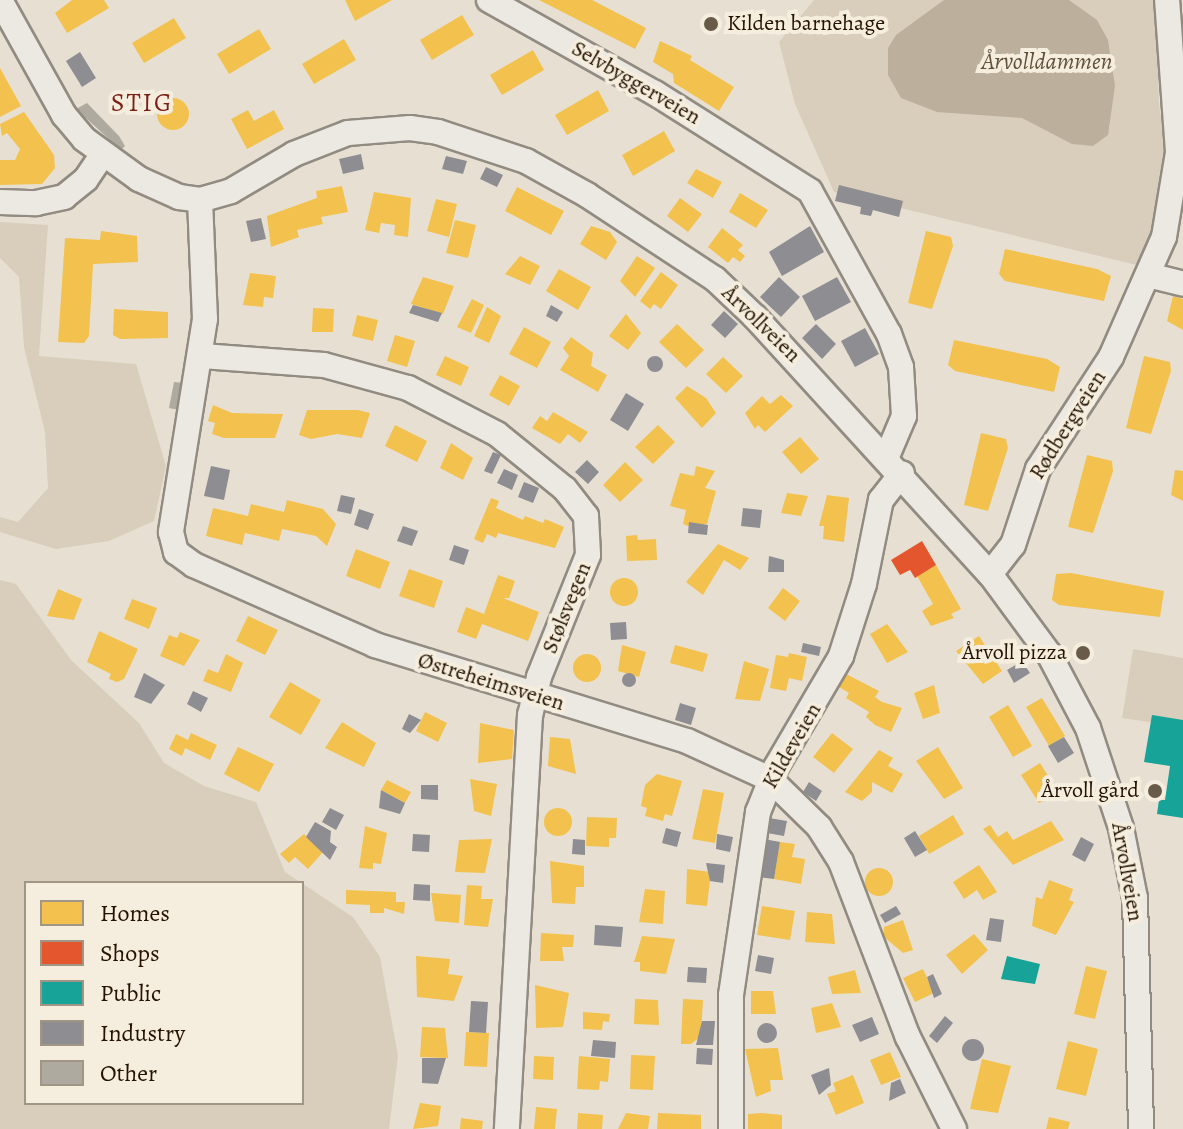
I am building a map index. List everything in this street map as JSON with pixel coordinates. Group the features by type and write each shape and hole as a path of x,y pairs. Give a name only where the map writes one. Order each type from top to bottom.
{"street":[{"path":"0,0 64,115 102,155 139,179 200,200"},
{"name":"Selvbyggerveien","path":"489,0 781,171"},
{"name":"Rødbergveien","path":"990,574 1013,545 1032,480 1111,357 1164,237 1178,152 1167,0"},
{"name":"Årvollveien","path":"200,200 231,191 311,146 361,130 410,128 491,147 587,195 715,279 894,464 990,574 1026,619 1068,688 1088,728 1121,828 1138,923 1141,1129"},
{"path":"0,202 36,203 64,197 86,179 102,155"},
{"name":"Kildeveien","path":"731,1129 730,1019 738,926 753,834 770,779 841,656 864,584 905,407 897,352 810,191 781,171"},
{"name":"Østreheimsveien","path":"200,200 202,356 171,532 176,552 194,565 375,645 687,741 770,779 819,827 841,862 908,1037 954,1129"},
{"path":"1148,275 1183,284"},
{"name":"Stølsvegen","path":"202,356 292,360 398,384 475,419 565,489 583,510 591,541 533,696 507,1129"}],"shaded area":[{"path":"814,0 1156,0 1159,105 1166,150 1162,205 1145,267 834,192 795,104 779,42"},
{"path":"0,222 48,225 39,356 136,364 166,466 154,521 109,541 56,549 0,532 0,517 18,522 48,488 45,432 24,347 19,277 0,258"},
{"path":"0,580 16,584 71,660 139,723 164,763 204,786 256,802 285,872 299,881 24,881 24,1105 304,1105 304,884 353,917 380,957 398,1056 389,1129 0,1129"},
{"path":"1133,649 1183,658 1183,727 1122,718"}],"water":[{"name":"Årvolldammen","path":"944,0 1069,0 1097,20 1108,40 1115,86 1108,135 1093,146 1072,144 1022,118 937,112 901,98 888,75 888,48 896,35"}],"building: Homes":[{"path":"72,0 104,0 109,8 67,33 55,13"},
{"path":"345,0 392,0 355,21"},
{"path":"539,0 592,0 646,28 635,49"},
{"path":"462,15 474,35 432,60 420,40"},
{"path":"174,18 186,38 144,63 132,43"},
{"path":"259,29 271,49 229,74 217,54"},
{"path":"344,39 356,60 314,84 302,64"},
{"path":"660,41 692,56 690,60 734,87 719,111 674,83 673,74 653,62"},
{"path":"533,50 544,70 502,95 490,75"},
{"path":"0,68 21,106 0,117"},
{"path":"598,90 609,111 567,135 555,115"},
{"path":"173,98 185,102 189,114 185,126 173,130 161,126 157,114 161,102"},
{"path":"248,110 254,121 274,110 284,129 247,149 231,119"},
{"path":"24,112 54,155 55,168 42,184 0,185 0,160 15,160 20,149 7,133 2,136 0,124"},
{"path":"664,131 675,151 633,176 622,155"},
{"path":"696,169 722,182 713,198 687,183"},
{"path":"342,186 348,212 321,217 323,224 297,230 299,237 271,247 267,216 317,198 316,191"},
{"path":"517,187 564,211 551,235 505,211"},
{"path":"374,192 411,198 408,237 394,235 395,225 381,223 379,233 365,230"},
{"path":"740,193 768,210 756,228 729,212"},
{"path":"680,198 702,214 688,232 667,216"},
{"path":"436,199 457,204 449,237 427,231"},
{"path":"455,220 476,225 468,258 446,253"},
{"path":"591,226 610,232 617,242 606,260 580,244"},
{"path":"722,228 743,245 738,250 745,256 740,262 733,257 728,263 708,247"},
{"path":"101,231 137,236 138,262 93,264 89,336 84,343 58,342 65,238 100,240"},
{"path":"926,231 951,237 953,246 932,309 908,303"},
{"path":"1005,249 1097,269 1111,276 1104,301 1005,281 999,274"},
{"path":"520,256 540,266 530,285 505,274"},
{"path":"637,256 655,268 635,297 620,281"},
{"path":"559,269 591,287 578,310 546,291"},
{"path":"661,272 678,285 661,309 654,304 650,309 640,301"},
{"path":"250,273 276,276 273,298 264,297 263,307 243,305"},
{"path":"423,277 454,286 443,314 411,304"},
{"path":"1173,296 1183,299 1183,330 1167,321"},
{"path":"472,299 484,305 471,333 457,327"},
{"path":"487,307 501,316 489,343 474,336"},
{"path":"313,308 334,309 333,332 312,332"},
{"path":"114,309 168,312 168,338 120,339 113,335"},
{"path":"626,314 641,333 628,350 609,336"},
{"path":"357,315 378,320 373,341 352,336"},
{"path":"677,324 704,350 686,368 659,342"},
{"path":"524,327 551,342 537,368 509,354"},
{"path":"395,335 415,341 407,367 387,361"},
{"path":"571,337 593,353 591,366 607,375 598,392 560,370 569,356 563,348"},
{"path":"954,340 1047,359 1060,367 1054,392 955,371 948,365"},
{"path":"445,356 469,367 461,386 436,375"},
{"path":"1144,356 1170,362 1171,371 1151,434 1126,428"},
{"path":"723,357 743,376 726,393 706,374"},
{"path":"500,375 520,386 509,406 489,395"},
{"path":"687,386 706,398 716,413 702,428 675,398"},
{"path":"781,395 793,406 765,432 758,425 755,429 745,413 762,396 770,404"},
{"path":"213,405 232,413 283,414 275,438 224,438 212,434 215,423 208,421"},
{"path":"307,410 358,410 370,413 362,438 337,434 311,439 299,435"},
{"path":"553,412 588,432 580,443 568,434 560,444 532,428 540,416 547,421"},
{"path":"395,425 427,441 417,462 385,446"},
{"path":"658,425 675,442 653,464 635,447"},
{"path":"981,433 1006,439 1008,448 988,511 964,505"},
{"path":"800,437 819,459 801,474 782,452"},
{"path":"451,443 473,458 463,480 440,468"},
{"path":"1087,455 1112,461 1113,471 1093,533 1068,527"},
{"path":"625,462 643,480 620,502 603,485"},
{"path":"696,466 715,471 705,488 716,491 707,524 688,526 683,524 686,510 670,506 680,473 694,476"},
{"path":"1175,470 1183,471 1183,501 1171,495"},
{"path":"787,493 808,496 801,516 781,513"},
{"path":"827,495 849,498 844,542 823,539 824,526 819,526"},
{"path":"491,498 499,501 496,508 523,520 525,516 543,523 545,519 564,527 555,548 498,533 496,538 487,534 483,543 474,539"},
{"path":"287,500 323,509 336,524 327,546 316,536 282,529 279,541 245,533 242,545 206,536 213,508 248,516 251,504 284,512"},
{"path":"637,535 638,540 656,539 657,560 627,561 626,536"},
{"path":"718,544 749,558 740,570 724,560 703,595 686,582"},
{"path":"356,549 390,562 380,589 346,576"},
{"path":"936,565 961,609 951,614 954,618 931,626 922,611 933,604 917,576"},
{"path":"409,569 443,581 434,608 399,596"},
{"path":"1071,573 1164,591 1160,617 1059,605 1052,600 1056,574"},
{"path":"498,575 515,581 509,598 503,598 539,612 528,641 482,624 476,639 457,632 466,607 484,614"},
{"path":"624,578 634,582 638,592 634,602 624,606 614,602 610,592 614,582"},
{"path":"783,588 800,601 785,621 768,608"},
{"path":"58,589 82,599 74,620 47,616"},
{"path":"132,599 157,608 149,629 124,619"},
{"path":"248,616 278,630 265,655 236,641"},
{"path":"887,624 908,652 887,663 870,634"},
{"path":"99,631 138,649 124,679 117,682 109,679 111,674 87,662"},
{"path":"180,632 200,640 184,666 160,656 169,635 177,638"},
{"path":"979,636 1002,671 983,684 956,651"},
{"path":"622,645 646,652 639,677 618,671"},
{"path":"675,645 708,654 703,672 670,663"},
{"path":"789,653 807,657 802,681 789,678 786,691 770,688 776,655 788,657"},
{"path":"226,654 243,663 231,692 203,681 208,669 218,673"},
{"path":"587,654 597,658 601,668 597,678 587,682 577,678 573,668 577,658"},
{"path":"744,661 769,669 760,701 735,699"},
{"path":"846,674 879,691 875,697 882,702 902,708 891,732 875,725 866,717 869,712 846,698 849,693 839,687"},
{"path":"290,682 321,700 301,735 269,717"},
{"path":"934,685 940,713 923,719 914,693"},
{"path":"1042,698 1065,736 1049,746 1026,707"},
{"path":"1008,705 1032,746 1013,757 989,717"},
{"path":"425,712 447,723 438,742 416,731"},
{"path":"342,722 376,743 364,767 325,748"},
{"path":"480,723 514,730 512,759 478,763"},
{"path":"191,733 217,745 210,760 185,748 182,756 169,749 176,734 188,740"},
{"path":"832,733 853,749 834,773 813,757"},
{"path":"550,737 570,739 576,774 548,766"},
{"path":"238,747 274,764 259,792 224,774"},
{"path":"938,747 963,788 944,799 916,761"},
{"path":"879,750 893,758 888,766 903,774 892,793 872,782 872,792 862,801 845,792"},
{"path":"1040,763 1058,792 1039,803 1021,775"},
{"path":"657,774 682,781 672,816 665,814 663,821 645,816 647,808 641,806 645,785"},
{"path":"470,779 497,784 491,816 474,811"},
{"path":"387,780 411,792 405,803 381,790"},
{"path":"703,789 724,793 715,843 692,839"},
{"path":"558,808 568,812 572,822 568,832 558,836 548,832 544,822 548,812"},
{"path":"953,815 964,834 929,854 919,836"},
{"path":"587,817 617,818 616,838 609,838 609,847 586,846"},
{"path":"1051,821 1064,840 1013,865 983,829 990,825 998,837 1007,831 1013,840"},
{"path":"365,826 387,833 381,864 373,863 373,869 359,868"},
{"path":"304,834 323,852 308,869 295,857 289,863 280,854"},
{"path":"492,839 485,873 455,872 459,840"},
{"path":"780,842 795,844 792,857 805,859 801,884 774,879"},
{"path":"550,861 584,866 584,887 576,887 575,904 552,903"},
{"path":"979,865 997,892 983,900 977,890 964,899 953,882"},
{"path":"879,868 889,872 893,882 889,892 879,896 869,892 865,882 869,872"},
{"path":"687,869 711,872 707,906 686,904"},
{"path":"1049,880 1073,889 1069,900 1074,902 1056,935 1032,926 1036,897 1042,899"},
{"path":"467,885 482,886 481,899 493,899 488,927 464,925"},
{"path":"645,889 665,891 663,924 639,922"},
{"path":"346,890 396,892 396,902 405,902 404,914 384,908 384,913 370,913 370,905 346,904"},
{"path":"431,893 461,895 459,923 435,921"},
{"path":"762,906 795,911 790,940 757,935"},
{"path":"807,912 832,914 835,944 805,942"},
{"path":"903,920 913,950 903,953 883,936 884,927"},
{"path":"541,933 574,935 573,947 562,947 564,961 540,961"},
{"path":"974,934 988,950 962,974 946,955"},
{"path":"642,936 675,939 666,974 640,971 640,962 634,962"},
{"path":"416,956 450,959 448,974 463,976 454,1001 417,997"},
{"path":"1086,966 1107,971 1095,1019 1074,1014"},
{"path":"923,969 934,993 915,1002 903,978"},
{"path":"855,970 861,993 832,994 828,977"},
{"path":"535,985 569,993 563,1027 536,1028"},
{"path":"751,991 773,991 776,1014 751,1014"},
{"path":"635,999 658,1000 659,1025 634,1024"},
{"path":"683,999 703,1000 701,1036 691,1044 681,1044"},
{"path":"832,1003 841,1027 816,1033 811,1008"},
{"path":"583,1012 610,1014 609,1022 603,1021 602,1030 583,1029"},
{"path":"422,1027 445,1028 448,1058 420,1057"},
{"path":"466,1032 489,1033 487,1067 464,1066"},
{"path":"1068,1041 1098,1049 1086,1096 1056,1089"},
{"path":"778,1048 783,1080 770,1080 771,1091 756,1097 745,1049"},
{"path":"890,1052 901,1077 881,1085 870,1060"},
{"path":"631,1055 655,1056 653,1090 630,1089"},
{"path":"534,1056 554,1057 553,1080 533,1079"},
{"path":"579,1056 610,1059 608,1082 600,1081 599,1090 577,1089"},
{"path":"982,1059 1011,1066 998,1113 970,1109"},
{"path":"853,1075 864,1103 836,1115 827,1094 836,1091 833,1083"},
{"path":"420,1103 441,1106 438,1126 413,1129"},
{"path":"536,1107 557,1109 555,1129 534,1129"},
{"path":"578,1113 603,1115 602,1129 577,1129"},
{"path":"626,1113 650,1116 648,1129 618,1129"},
{"path":"658,1113 701,1115 701,1129 657,1129"},
{"path":"748,1114 782,1115 782,1129 748,1129"},
{"path":"1049,1117 1070,1122 1068,1129 1046,1129"},
{"path":"461,1118 483,1121 482,1129 460,1129"}],"building: Shops":[{"path":"922,541 936,565 915,578 910,570 900,575 891,560"},
{"name":"Årvoll pizza","path":"1087,643 1093,654 1078,662 1072,651"}],"building: Public":[{"path":"1152,715 1183,720 1183,818 1157,814 1159,800 1165,800 1170,766 1144,762"},
{"path":"1007,956 1040,964 1035,984 1001,979"}],"building: Industry":[{"path":"80,52 96,78 82,87 66,61"},
{"path":"361,154 364,169 343,174 339,159"},
{"path":"446,156 467,161 463,174 442,169"},
{"path":"486,167 503,175 497,187 480,179"},
{"path":"839,185 903,201 899,217 873,210 871,216 860,214 861,207 835,201"},
{"path":"261,218 266,239 251,242 246,221"},
{"path":"810,226 824,252 782,276 769,252"},
{"path":"779,277 800,297 781,317 760,297"},
{"path":"837,277 851,302 815,321 802,296"},
{"path":"413,305 442,313 438,322 409,313"},
{"path":"551,305 563,312 557,322 546,316"},
{"path":"724,311 738,324 725,338 711,325"},
{"path":"816,324 836,344 822,359 802,338"},
{"path":"865,328 879,354 855,367 841,341"},
{"path":"652,356 658,356 663,364 661,370 652,372 647,367 647,361"},
{"path":"626,393 644,404 628,431 610,420"},
{"path":"493,452 501,455 492,474 484,471"},
{"path":"587,460 599,472 588,484 575,472"},
{"path":"211,466 230,470 224,500 204,496"},
{"path":"504,469 518,475 512,490 497,483"},
{"path":"524,482 539,488 533,503 518,497"},
{"path":"341,495 355,498 351,514 337,511"},
{"path":"743,508 762,510 760,528 741,526"},
{"path":"359,509 374,514 368,530 354,525"},
{"path":"689,522 708,525 707,535 688,533"},
{"path":"403,526 418,531 412,546 397,541"},
{"path":"454,545 469,550 464,565 449,560"},
{"path":"769,556 784,560 784,572 768,572"},
{"path":"626,622 627,639 611,640 610,623"},
{"path":"803,643 821,647 819,656 801,652"},
{"path":"1022,661 1030,673 1014,683 1007,670"},
{"path":"144,673 165,685 151,704 134,697"},
{"path":"629,673 636,680 629,687 622,680"},
{"path":"193,691 208,698 201,712 187,704"},
{"path":"680,703 696,708 691,725 675,720"},
{"path":"409,714 421,720 410,733 402,729"},
{"path":"1064,737 1074,753 1058,763 1048,746"},
{"path":"809,782 822,791 816,801 803,792"},
{"path":"421,785 438,785 438,800 421,799"},
{"path":"381,790 405,803 400,814 379,808"},
{"path":"330,808 344,815 336,830 322,822"},
{"path":"769,818 787,821 784,836 767,833"},
{"path":"315,822 331,831 330,842 337,847 330,860 306,837"},
{"path":"666,828 681,832 677,847 662,843"},
{"path":"915,831 927,850 915,857 904,838"},
{"path":"413,834 430,835 429,852 412,851"},
{"path":"717,834 733,837 730,852 716,849"},
{"path":"1081,837 1094,844 1085,862 1072,855"},
{"path":"573,839 585,840 585,855 572,854"},
{"path":"764,839 780,842 774,879 757,877"},
{"path":"706,863 725,865 723,883 710,881"},
{"path":"414,884 430,885 430,901 413,900"},
{"path":"896,906 901,914 885,923 880,915"},
{"path":"990,918 1004,920 1001,942 986,940"},
{"path":"595,925 623,927 621,947 594,945"},
{"path":"758,955 774,958 771,974 755,971"},
{"path":"688,967 707,968 706,983 687,982"},
{"path":"933,974 942,994 934,998 927,977"},
{"path":"471,1001 488,1002 486,1033 469,1032"},
{"path":"945,1016 953,1023 937,1043 929,1036"},
{"path":"872,1017 879,1034 860,1042 852,1025"},
{"path":"702,1021 715,1021 713,1045 696,1045"},
{"path":"767,1023 774,1026 777,1033 774,1040 767,1043 760,1040 757,1033 760,1026"},
{"path":"973,1039 981,1042 984,1050 981,1058 973,1061 965,1058 962,1050 965,1042"},
{"path":"593,1040 616,1042 615,1058 591,1056"},
{"path":"697,1048 713,1049 712,1065 696,1064"},
{"path":"422,1058 446,1058 438,1084 422,1083"},
{"path":"829,1068 831,1085 819,1095 811,1075"},
{"path":"900,1079 906,1093 889,1101 891,1083"}],"building: Other":[{"path":"87,103 119,136 125,146 121,150 76,109"},
{"path":"174,382 184,383 179,410 169,408"}],"place":[{"name":"Kilden barnehage","path":"711,24"},
{"name":"Årvoll pizza","path":"1083,653"},
{"name":"Årvoll gård","path":"1155,791"}],"district":[{"name":"STIG","path":"142,103"}]}
